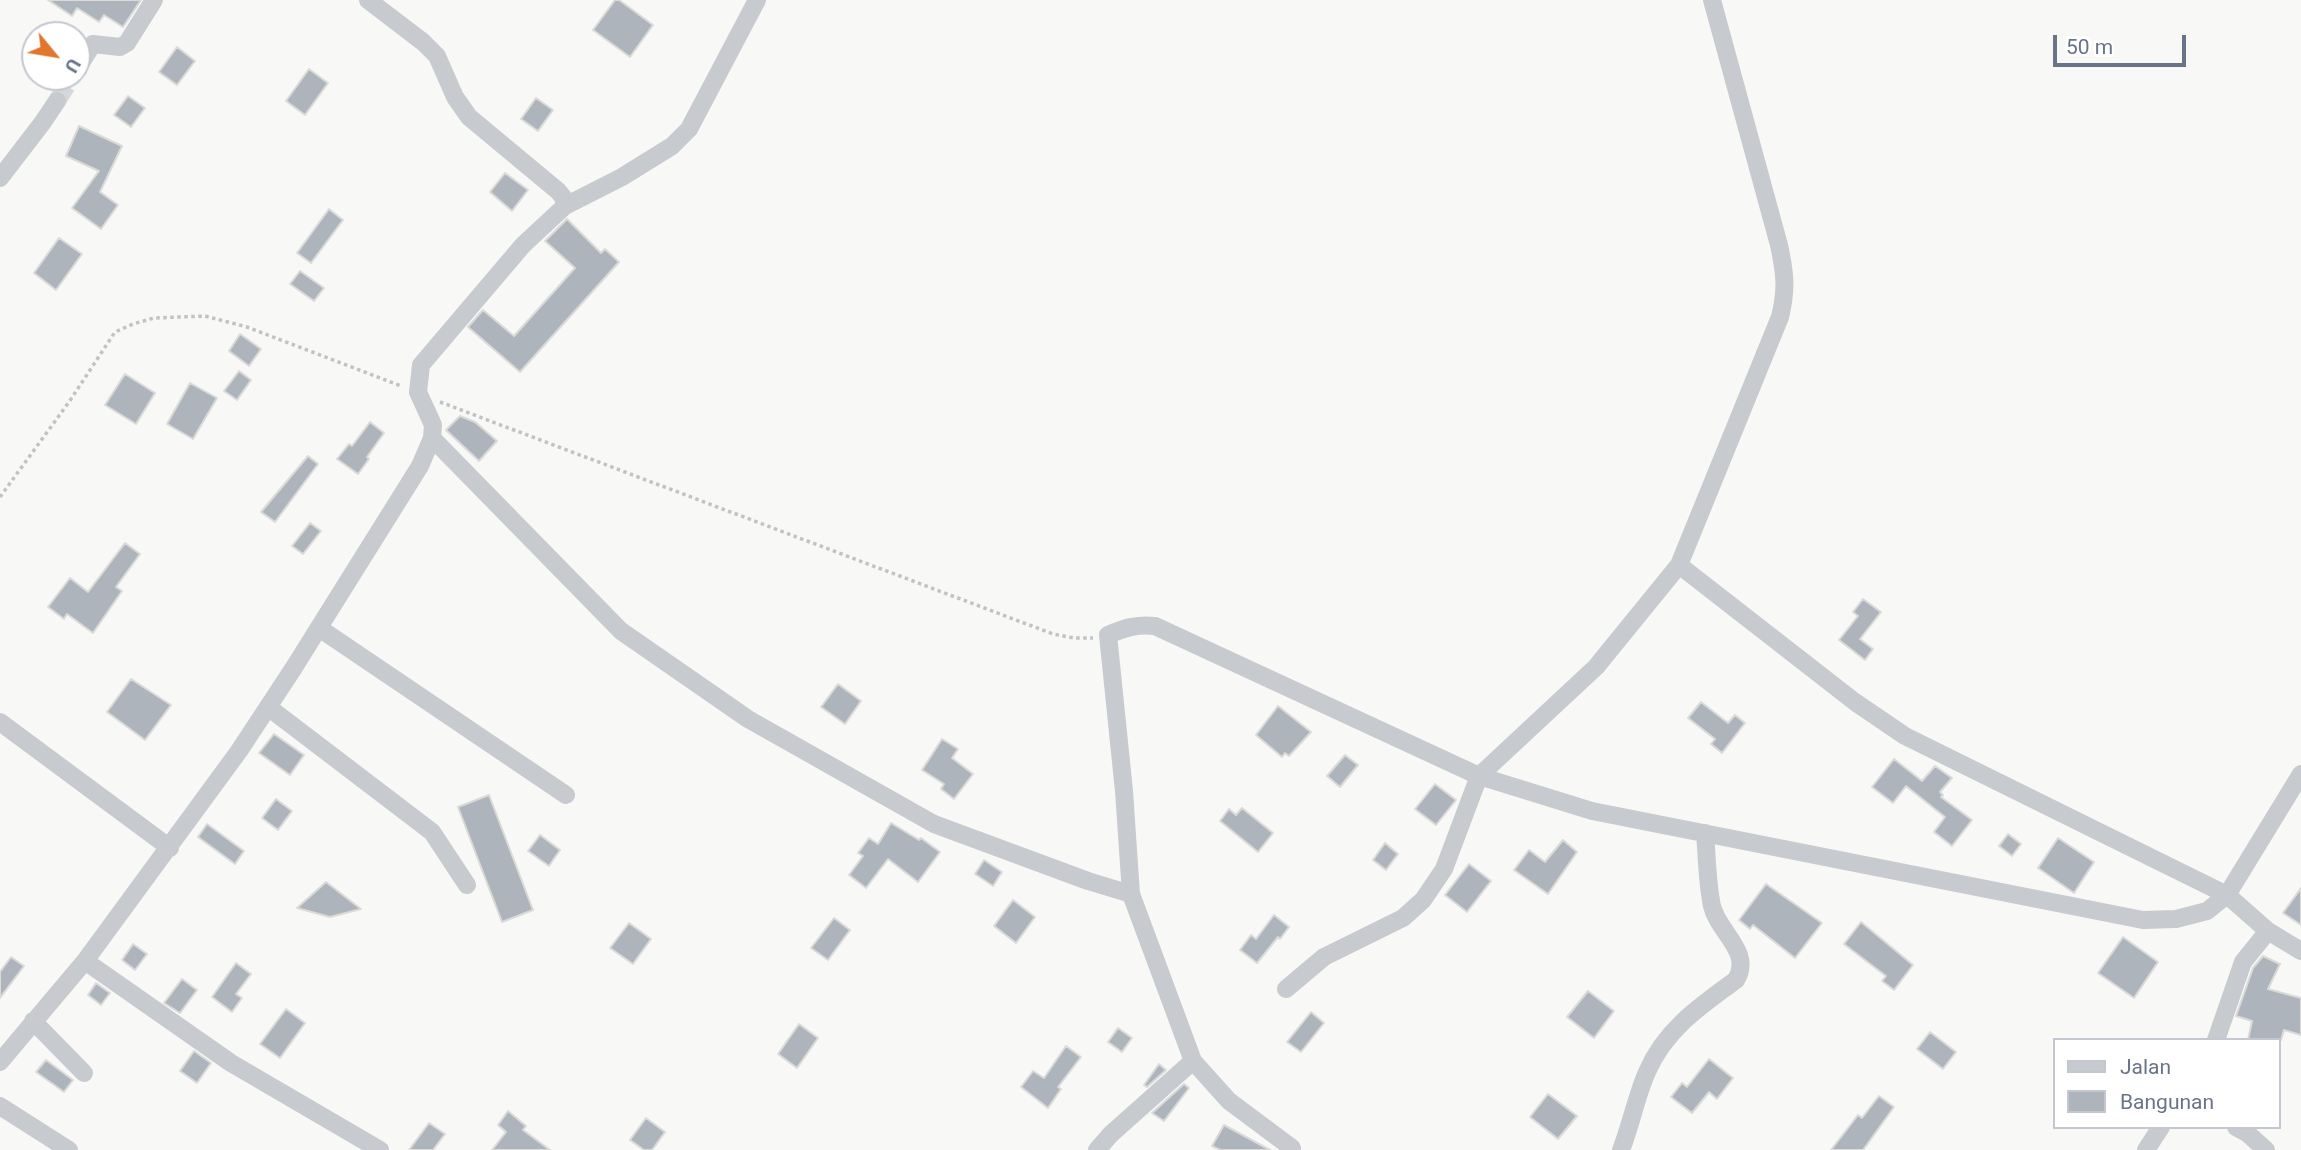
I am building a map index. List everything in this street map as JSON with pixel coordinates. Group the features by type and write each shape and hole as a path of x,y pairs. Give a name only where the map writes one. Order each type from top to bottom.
{"street":[{"path":"91,47 93,44 120,47 127,43 154,0"},
{"path":"368,0 437,56 455,97 469,117 558,191 565,206"},
{"path":"0,1062 85,961 170,848 268,707 420,466 432,438 433,425 418,392 421,365 523,245 565,206 622,177 681,138 689,129 757,0"},
{"path":"1286,989 1324,957 1403,918 1423,900 1444,869 1479,776 1596,667 1679,565 1780,317 1786,294 1779,245 1712,0"},
{"path":"0,178 57,100"},
{"path":"432,438 621,631 748,719 934,824 1088,881 1131,894"},
{"path":"1679,565 1855,702 1905,736 2227,895 2268,931 2301,951"},
{"path":"1292,1148 1229,1101 1193,1061 1131,894 1124,791 1108,635 1139,624 1155,626 1479,776 1592,811 2143,920 2176,919 2207,911 2227,895 2301,774"},
{"path":"319,628 565,795"},
{"path":"268,707 432,832 467,885"},
{"path":"0,722 170,848"},
{"path":"1621,1150 1647,1071 1660,1048 1689,1014 1736,980 1741,972 1742,961 1738,950 1718,922 1712,907 1705,833"},
{"path":"2217,1038 2243,962 2268,931"},
{"path":"85,961 231,1063 380,1150"},
{"path":"33,1021 84,1073"},
{"path":"1097,1150 1111,1134 1193,1061"},
{"path":"0,1106 69,1150"},
{"path":"2146,1150 2160,1129"},
{"path":"2240,1129 2266,1150"}],"path":[{"path":"0,497 69,402 115,332 154,318 205,316 247,327 479,418 1053,634 1074,638 1108,635"}],"building":[{"path":"48,0 141,0 123,27 104,15 99,22 77,8 72,16"},
{"path":"615,0 619,0 653,25 630,57 593,30"},
{"path":"177,47 195,61 177,85 159,72"},
{"path":"309,69 328,83 305,115 286,101"},
{"path":"128,96 145,108 131,127 114,115"},
{"path":"536,98 553,110 538,131 521,119"},
{"path":"79,126 122,146 100,192 118,205 101,229 72,208 99,171 66,156"},
{"path":"505,173 528,190 512,211 490,192"},
{"path":"329,209 343,220 311,263 297,253"},
{"path":"567,219 601,253 605,249 619,262 520,372 468,327 483,310 514,336 575,268 545,241"},
{"path":"59,238 82,254 56,290 34,273"},
{"path":"300,271 324,288 314,301 290,284"},
{"path":"240,334 261,349 249,366 229,351"},
{"path":"239,371 251,380 237,400 224,391"},
{"path":"125,374 155,393 136,424 105,405"},
{"path":"190,383 217,398 193,439 167,424"},
{"path":"460,416 475,422 497,441 479,461 446,430"},
{"path":"370,422 384,433 358,474 337,459 349,444 352,446"},
{"path":"308,456 318,464 275,522 261,512"},
{"path":"310,523 321,531 303,554 292,546"},
{"path":"125,543 140,554 116,587 122,591 93,633 67,614 64,619 48,607 70,578 88,592"},
{"path":"1863,599 1881,612 1860,639 1873,649 1865,660 1839,640 1858,616 1853,612"},
{"path":"131,679 171,705 145,740 107,712"},
{"path":"838,684 861,701 845,724 821,707"},
{"path":"1701,702 1728,723 1735,715 1745,723 1722,753 1711,744 1715,739 1688,718"},
{"path":"1278,706 1311,732 1289,756 1285,753 1282,757 1256,735"},
{"path":"274,734 304,755 290,775 259,753"},
{"path":"942,739 958,749 952,758 973,774 954,799 941,789 944,784 922,770"},
{"path":"1345,755 1358,765 1340,787 1327,776"},
{"path":"1894,759 1922,781 1935,766 1952,778 1940,792 1943,795 1941,797 1972,820 1952,846 1934,832 1945,817 1906,786 1893,803 1872,787"},
{"path":"1435,784 1456,800 1436,825 1415,809"},
{"path":"489,795 533,910 502,922 458,807"},
{"path":"276,799 292,811 278,830 262,818"},
{"path":"1242,808 1273,833 1258,852 1220,821 1229,809 1236,815"},
{"path":"891,823 919,840 921,838 940,852 918,882 888,859 866,888 849,875 863,856 858,853 869,838 878,844"},
{"path":"207,824 244,851 235,864 198,837"},
{"path":"2008,834 2021,844 2012,856 1999,846"},
{"path":"540,835 560,850 549,866 528,851"},
{"path":"2058,838 2094,862 2074,893 2038,868"},
{"path":"1563,840 1577,852 1548,894 1514,870 1529,850 1545,862"},
{"path":"1385,843 1398,854 1386,870 1373,860"},
{"path":"984,860 1002,872 993,886 975,874"},
{"path":"1469,864 1491,881 1467,912 1445,895"},
{"path":"326,882 361,909 330,917 297,908"},
{"path":"1766,884 1822,923 1795,958 1753,925 1750,929 1739,920"},
{"path":"2301,888 2301,925 2283,913"},
{"path":"1013,900 1035,917 1016,943 994,926"},
{"path":"1274,915 1289,927 1257,963 1240,950 1251,935 1256,939"},
{"path":"834,918 850,930 828,960 811,948"},
{"path":"1861,922 1913,965 1894,990 1882,981 1886,976 1844,944"},
{"path":"629,923 651,939 633,964 610,948"},
{"path":"2123,937 2158,962 2134,998 2098,973"},
{"path":"133,944 147,954 135,970 122,960"},
{"path":"2263,956 2280,964 2268,989 2301,998 2301,1035 2284,1030 2281,1040 2248,1038 2252,1021 2236,1016 2253,968"},
{"path":"11,957 24,966 0,998 0,972"},
{"path":"236,963 251,974 236,994 242,998 232,1012 212,997"},
{"path":"182,979 197,990 180,1013 164,1003"},
{"path":"96,983 110,993 101,1005 88,995"},
{"path":"1588,991 1614,1011 1594,1038 1567,1017"},
{"path":"286,1009 305,1023 280,1058 260,1044"},
{"path":"1311,1012 1324,1023 1301,1052 1287,1042"},
{"path":"799,1024 818,1038 797,1068 778,1054"},
{"path":"1118,1028 1132,1038 1122,1052 1108,1042"},
{"path":"1930,1032 1956,1052 1943,1069 1917,1049"},
{"path":"1066,1046 1081,1057 1058,1087 1061,1089 1048,1108 1021,1087 1033,1071 1044,1078"},
{"path":"194,1051 211,1063 197,1083 180,1071"},
{"path":"1709,1059 1733,1078 1717,1099 1709,1092 1692,1113 1671,1097 1682,1083 1687,1087"},
{"path":"46,1060 73,1080 64,1092 36,1072"},
{"path":"1159,1064 1166,1070 1147,1087 1144,1085"},
{"path":"1184,1084 1189,1088 1164,1121 1152,1113"},
{"path":"1548,1094 1577,1116 1558,1139 1530,1117"},
{"path":"1879,1096 1894,1107 1863,1150 1831,1150 1858,1115 1862,1118"},
{"path":"508,1111 526,1126 523,1130 550,1150 492,1150 506,1132 498,1125"},
{"path":"646,1118 665,1132 652,1150 644,1150 630,1140"},
{"path":"429,1123 445,1134 433,1150 409,1150"},
{"path":"1224,1125 1270,1150 1220,1150 1212,1146"}],"tunnel":[{"path":"57,101 63,91"}]}
